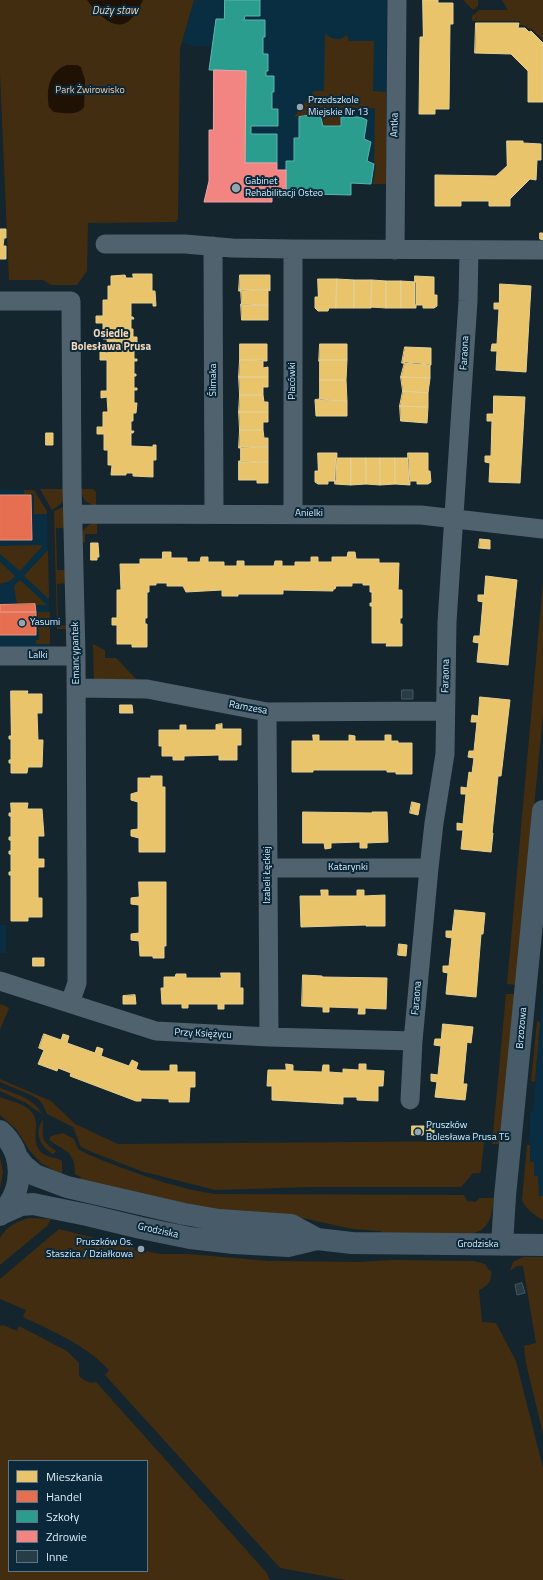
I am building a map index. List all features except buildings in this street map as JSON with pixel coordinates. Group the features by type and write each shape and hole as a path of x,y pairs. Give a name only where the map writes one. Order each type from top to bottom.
{"main road":[{"name":"Brzozowa","path":"502,1245 543,821"},
{"path":"0,1131 9,1141 17,1157 19,1167 17,1188 14,1198 1,1215"},
{"name":"Grodziska","path":"17,1157 24,1166 36,1175 67,1187 184,1214 219,1220 291,1225 317,1239"},
{"name":"Grodziska","path":"1,1215 21,1205 33,1204 87,1214 141,1228 190,1238 234,1243 288,1246 317,1239 352,1243 543,1245"}],"street":[{"name":"Antka","path":"394,250 397,0"},
{"path":"105,244 185,244 232,248 293,249 543,250"},
{"name":"Ślimaka","path":"213,246 214,514"},
{"name":"Placówki","path":"293,249 293,514"},
{"name":"Faraona","path":"410,1100 413,1041 429,868 434,823 445,754 447,622 468,301 469,250"},
{"name":"Emancypantek","path":"0,301 71,301 73,514 77,688 77,983 70,1003"},
{"name":"Anielki","path":"73,514 421,515 543,529"},
{"name":"Lalki","path":"0,656 76,656"},
{"name":"Ramzesa","path":"77,688 148,688 267,712 445,711"},
{"name":"Izabeli Łęckiej","path":"267,712 269,1037"},
{"name":"Katarynki","path":"268,868 429,868"},
{"name":"Przy Księżycu","path":"0,981 156,1031 269,1037 413,1041"}],"shaded area":[{"name":"Przedszkole Miejskie Nr 13","path":"194,0 387,0 386,184 351,183 351,195 312,194 311,191 286,191 286,197 272,197 272,202 204,202 208,185 209,130 213,129 214,70 212,46 193,46 182,42"},
{"path":"0,489 34,490 47,511 50,649 0,649"},
{"path":"0,925 6,925 6,953 0,953"},
{"path":"543,987 543,1196 529,1196 530,1112 533,1111"}],"green space":[{"name":"Park Żwirowisko","path":"0,0 194,0 180,49 178,219 175,222 88,223 87,271 77,285 51,285 43,280 9,280 0,73"},
{"path":"463,0 478,0 478,6 473,10"},
{"path":"502,0 543,0 543,40 531,28 529,29 526,26 520,25 520,21 472,21 472,16 479,10 508,10"},
{"path":"325,34 336,39 347,35 349,41 374,41 373,91 386,92 386,184 373,184 376,165 374,164 375,108 341,108 340,126 324,125 320,113 294,117 314,91 324,91"},
{"path":"40,489 66,489 65,497 59,506 52,510"},
{"path":"79,489 93,489 96,492 96,507 85,501"},
{"path":"24,490 34,490 47,511 47,514 34,514 34,494 24,494"},
{"path":"66,506 67,528 56,528 57,570 68,570 68,583 57,584 58,625 69,626 70,629 57,629 54,511"},
{"path":"97,522 97,534 85,534 85,542 81,542 83,531 87,526"},
{"path":"43,545 20,571 0,554 0,546"},
{"path":"48,550 49,599 24,576"},
{"path":"0,562 15,576 10,581 0,584"},
{"path":"20,580 47,605 17,605 14,586"},
{"path":"543,582 543,714 517,985 507,984"},
{"path":"38,612 50,612 50,644 36,644 36,640 39,640"},
{"path":"93,644 105,650 105,658 116,658 138,681 94,683"},
{"path":"506,994 516,994 499,1144 492,1144"},
{"path":"1,1004 9,1008 0,1030 0,1005"},
{"path":"537,1021 540,1022 535,1082 531,1081"},
{"path":"0,1079 51,1101 75,1124 118,1144 477,1141 484,1142 481,1171 479,1173 473,1173 461,1187 310,1187 215,1190 141,1171 81,1147 73,1127 47,1114 43,1105 38,1099 0,1082"},
{"path":"0,1088 29,1100 42,1114 26,1103 0,1091"},
{"path":"0,1097 23,1105 33,1114 36,1123 36,1143 38,1148 44,1155 62,1161 62,1175 41,1163 30,1151 16,1129 0,1115"},
{"path":"43,1120 44,1138 47,1144 56,1151 54,1154 45,1148 40,1140 39,1130"},
{"path":"63,1133 74,1139 78,1149 87,1154 153,1179 202,1192 214,1194 464,1195 467,1201 475,1202 480,1198 494,1198 491,1216 489,1221 482,1229 471,1234 382,1233 381,1231 352,1229 298,1217 214,1210 80,1180 81,1177 75,1174 74,1162 69,1153 49,1140 51,1136"},
{"path":"527,1145 530,1145 530,1162 534,1162 534,1176 538,1176 539,1196 543,1196 543,1220 531,1212 522,1200"},
{"path":"0,1157 3,1172 0,1189"},
{"path":"30,1218 51,1219 47,1226 0,1265 0,1238 13,1225 21,1220"},
{"path":"59,1229 135,1248 134,1250 146,1253 146,1251 160,1254 189,1254 269,1261 474,1261 485,1264 489,1270 491,1270 491,1274 489,1282 479,1290 482,1322 496,1323 516,1361 543,1468 543,1580 346,1580 280,1568 105,1375 109,1370 100,1361 80,1346 23,1317 26,1310 0,1299 0,1279"},
{"path":"523,1257 543,1257 543,1434 526,1363 524,1346 536,1343 523,1266 517,1266 510,1271 513,1262"},
{"path":"3,1325 17,1331 19,1326 67,1351 79,1363 79,1376 88,1382 96,1382 266,1572 270,1580 0,1580 0,1326"}],"water":[{"name":"Duży staw","path":"87,0 143,0 131,19 125,23 119,24 113,23 101,16"},
{"path":"67,65 77,65 81,67 85,80 84,107 75,113 54,112 49,107 48,101 50,82 56,72"}],"place":[{"name":"Przedszkole Miejskie Nr 13","path":"300,107"},
{"name":"Gabinet Rehabilitacji Osteo","path":"236,188"},
{"name":"Yasumi","path":"22,623"},
{"name":"Pruszków Bolesława Prusa T5","path":"418,1132"},
{"name":"Pruszków Os. Staszica / Działkowa","path":"141,1249"}],"district":[{"name":"Osiedle Bolesława Prusa","path":"111,340"}]}
